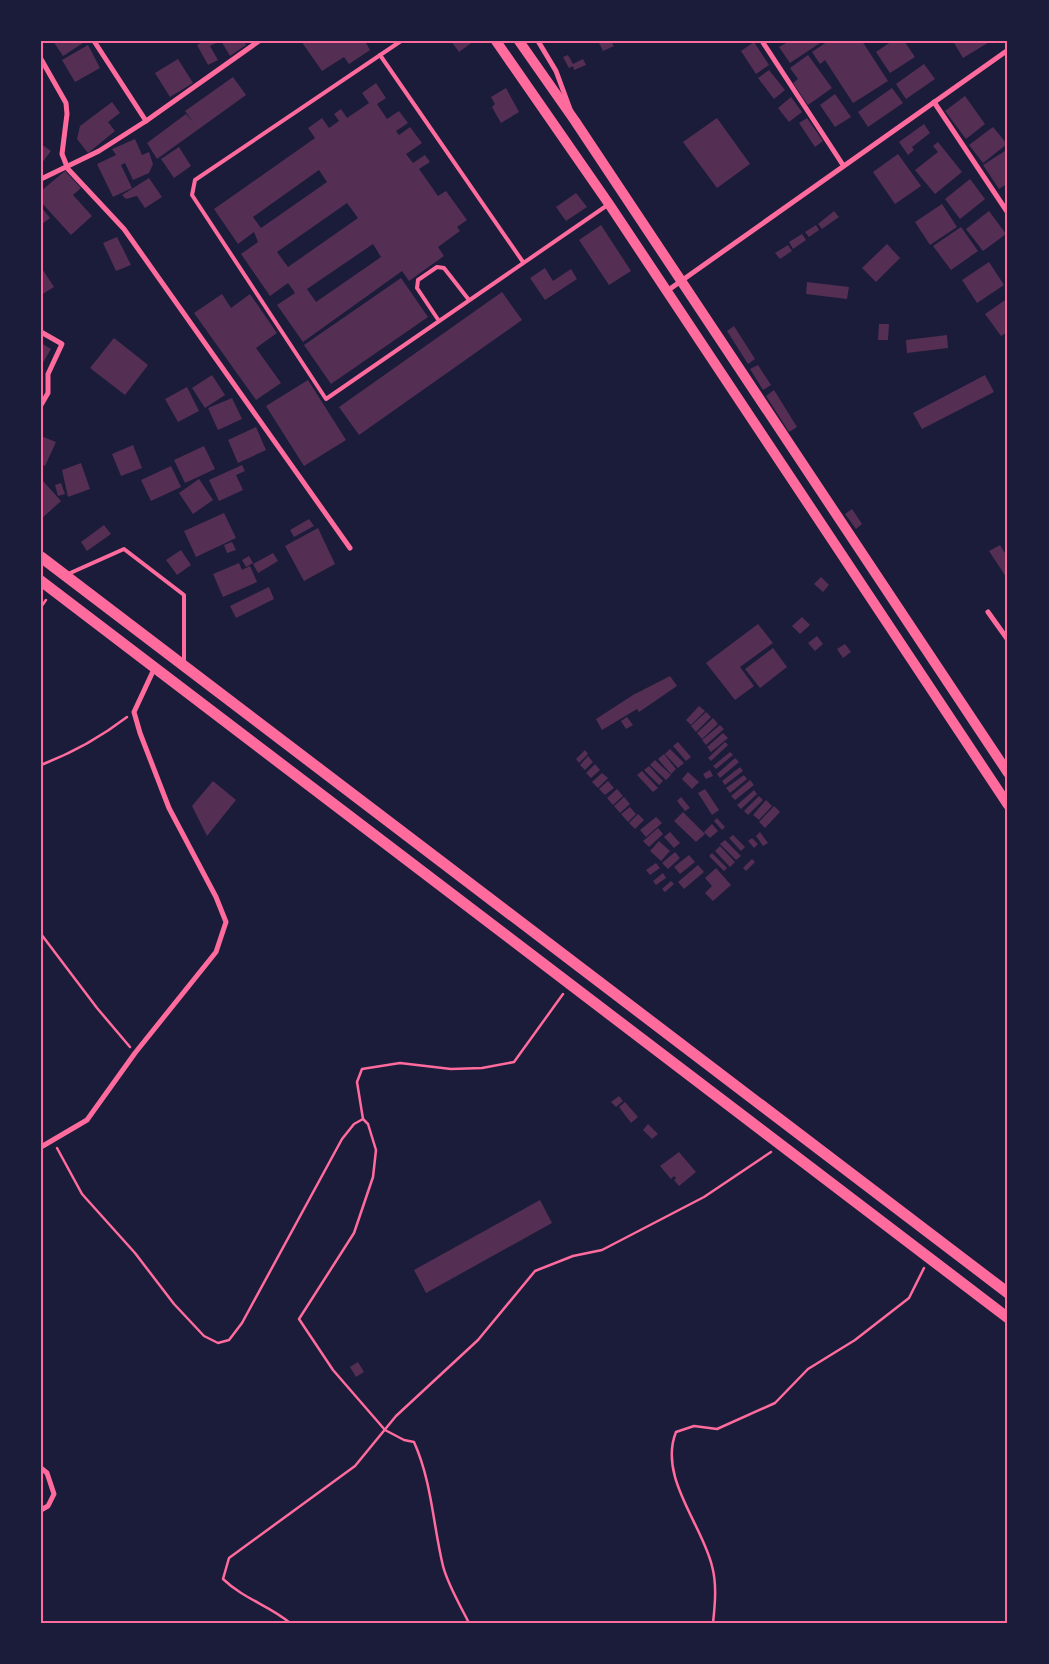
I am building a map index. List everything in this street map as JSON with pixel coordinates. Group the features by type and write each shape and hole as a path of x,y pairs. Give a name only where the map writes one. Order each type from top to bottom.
{"highway":[{"path":"41,557 184,663 1008,1292"},
{"path":"41,582 782,1144 1008,1318"}],"main road":[{"path":"496,41 609,204 1008,805"},
{"path":"519,41 1008,773"}],"street":[{"path":"94,41 146,122"},
{"path":"41,179 84,157 99,152 146,122 259,41"},
{"path":"538,41 556,71 574,121"},
{"path":"762,41 843,165"},
{"path":"667,291 1008,50"},
{"path":"41,59 66,103 67,114 62,154 68,169 124,228 350,548"},
{"path":"934,102 1008,213"},
{"path":"41,332 62,344 48,374 48,393 41,405"},
{"path":"988,612 1008,640"},
{"path":"41,1148 87,1120 135,1053 216,952 226,922 216,897 169,808 140,733 134,712 155,667"},
{"path":"41,1468 47,1473 54,1494 48,1506 41,1510"}],"lane":[{"path":"401,41 195,180 192,195 326,399 609,204"},
{"path":"380,55 523,262"},
{"path":"438,321 417,288 418,280 424,275 437,267 444,268 469,300"},
{"path":"66,575 124,549 184,595 184,663"}],"path":[{"path":"41,766 108,731 134,712"},
{"path":"41,934 97,1008 135,1053"},
{"path":"469,1623 444,1569 425,1466 414,1442 404,1440 385,1430 333,1370 299,1319 354,1232 373,1177 376,1150 368,1124 363,1119 357,1082 362,1069 400,1064 451,1069 482,1068 514,1062 570,983"},
{"path":"52,1141 82,1194 134,1252 174,1304 204,1336 218,1343 229,1340 242,1323 342,1139 354,1124 363,1119"},
{"path":"290,1623 281,1616 242,1596 223,1580 229,1558 354,1466 396,1416 478,1340 535,1271 573,1256 602,1250 704,1197 782,1144"},
{"path":"713,1623 715,1602 712,1565 684,1502 672,1462 676,1432 694,1426 717,1429 776,1403 808,1369 855,1340 909,1298 929,1257"}],"building":[{"path":"53,41 86,41 63,56"},
{"path":"204,41 216,43 210,46 218,60 208,65 197,45"},
{"path":"221,41 244,41 246,45 230,56"},
{"path":"301,41 369,41 366,43 370,50 349,64 344,57 322,71"},
{"path":"451,41 474,41 459,52"},
{"path":"611,41 614,46 603,51 599,43"},
{"path":"790,41 823,41 790,63 779,47"},
{"path":"828,41 862,41 888,81 853,103 825,60 820,64 812,52"},
{"path":"892,41 904,41 915,57 890,73 876,52"},
{"path":"953,41 991,41 963,58"},
{"path":"754,42 769,65 756,74 741,51"},
{"path":"88,45 100,68 75,82 62,60"},
{"path":"568,55 573,64 583,59 586,65 574,70 573,66 569,68 563,57"},
{"path":"808,55 832,88 808,105 793,83 798,79 790,68"},
{"path":"178,59 193,83 170,97 155,73"},
{"path":"924,64 935,79 906,99 896,84"},
{"path":"769,70 785,90 774,99 758,78"},
{"path":"233,77 246,95 157,159 147,143 186,114 194,123 185,111"},
{"path":"376,83 386,98 377,104 387,119 399,111 408,123 396,131 399,135 410,127 422,143 406,154 413,163 425,155 430,162 419,169 438,196 446,191 467,220 457,227 460,231 438,247 444,256 409,281 402,271 303,342 277,305 295,293 288,283 270,296 241,254 258,242 254,232 238,244 214,209 315,138 308,128 322,118 329,128 339,121 334,114 341,109 347,118 369,103 362,93","holes":["319,170 327,182 261,228 253,217","347,203 358,218 288,267 277,252","373,244 381,257 316,302 307,289"]},
{"path":"506,88 519,112 501,123 492,107 495,104 491,97"},
{"path":"892,88 903,103 868,127 858,112"},
{"path":"835,94 851,117 835,127 820,105"},
{"path":"965,96 985,124 966,139 945,111"},
{"path":"791,97 802,112 789,122 778,108"},
{"path":"112,102 120,113 108,122 115,131 88,153 77,139 80,126"},
{"path":"717,118 750,164 717,188 683,142"},
{"path":"807,118 823,141 815,147 799,123"},
{"path":"924,124 930,133 912,147 914,150 908,155 899,142"},
{"path":"993,127 1007,144 983,163 969,145"},
{"path":"135,139 142,155 149,152 153,164 149,173 133,180 125,163 121,165 132,188 113,197 97,164 116,155 112,149"},
{"path":"938,142 962,172 935,194 915,170 938,152 933,146"},
{"path":"41,144 51,151 41,164"},
{"path":"179,147 191,166 174,178 161,159"},
{"path":"1008,149 1008,183 999,189 983,165"},
{"path":"898,154 921,186 895,204 873,172"},
{"path":"65,171 81,188 73,195 92,216 71,235 41,202 41,191"},
{"path":"149,178 162,197 145,208 137,196 126,199 122,195"},
{"path":"970,179 985,199 960,219 945,199"},
{"path":"576,193 587,207 566,221 556,207"},
{"path":"942,204 957,227 930,245 915,222"},
{"path":"41,207 50,218 41,225"},
{"path":"834,211 839,217 822,229 818,224"},
{"path":"989,211 1006,234 983,251 966,229"},
{"path":"601,225 631,271 609,285 579,240"},
{"path":"816,225 819,230 809,237 805,232"},
{"path":"961,227 978,251 951,270 933,246"},
{"path":"802,234 806,240 793,249 789,242"},
{"path":"117,237 131,265 116,271 103,243"},
{"path":"887,244 900,258 876,282 862,268"},
{"path":"788,245 792,251 780,259 775,253"},
{"path":"989,262 1004,285 977,303 962,280"},
{"path":"41,267 54,287 41,295"},
{"path":"545,268 553,281 571,269 577,279 545,300 530,278"},
{"path":"401,278 428,317 331,384 304,345"},
{"path":"807,282 849,287 847,299 806,294"},
{"path":"502,292 522,320 359,435 339,407"},
{"path":"222,294 231,308 250,294 277,333 256,348 281,383 256,400 194,313"},
{"path":"1008,298 1008,332 1001,336 985,314"},
{"path":"879,324 889,324 888,340 878,340"},
{"path":"734,326 755,359 748,364 727,331"},
{"path":"947,335 948,348 907,353 906,340"},
{"path":"114,338 148,365 125,395 90,368"},
{"path":"41,343 51,349 41,366"},
{"path":"758,365 771,385 763,390 750,369"},
{"path":"212,375 225,395 205,408 192,388"},
{"path":"985,375 994,392 922,429 913,413"},
{"path":"308,380 346,440 304,466 266,406"},
{"path":"187,387 199,411 178,422 165,399"},
{"path":"774,390 797,427 789,432 766,396"},
{"path":"232,398 242,419 218,430 208,408"},
{"path":"256,427 266,450 238,463 228,440"},
{"path":"41,436 56,442 45,466 41,464"},
{"path":"133,445 142,468 121,476 112,454"},
{"path":"204,446 215,469 185,483 174,460"},
{"path":"81,463 90,489 68,497 62,470"},
{"path":"242,465 245,471 236,475 243,490 219,501 209,480"},
{"path":"171,466 181,487 151,501 141,480"},
{"path":"199,479 213,500 193,514 179,493"},
{"path":"43,481 61,501 41,519 41,483"},
{"path":"61,483 65,494 58,496 55,485"},
{"path":"852,509 862,524 856,529 845,514"},
{"path":"224,513 236,538 196,557 184,531"},
{"path":"309,519 314,526 294,537 290,530"},
{"path":"104,525 111,534 87,551 81,542"},
{"path":"318,528 335,564 304,581 285,546"},
{"path":"232,542 236,550 227,553 224,545"},
{"path":"1000,545 1008,558 1008,580 989,551"},
{"path":"181,550 191,565 177,575 166,560"},
{"path":"273,553 278,561 258,573 253,564"},
{"path":"249,556 253,563 246,567 242,560"},
{"path":"239,563 242,570 250,566 257,582 223,597 213,574"},
{"path":"821,577 829,585 823,592 814,584"},
{"path":"269,587 274,599 236,618 230,606"},
{"path":"802,617 810,625 800,634 792,626"},
{"path":"758,624 773,643 740,667 754,686 735,700 706,663"},
{"path":"817,636 823,644 815,651 808,643"},
{"path":"845,644 851,652 843,658 837,649"},
{"path":"773,648 787,667 760,688 745,669"},
{"path":"670,676 677,686 639,712 637,709 602,730 596,719 633,695"},
{"path":"699,706 705,711 691,725 686,720"},
{"path":"706,712 711,717 696,732 691,726"},
{"path":"627,717 633,725 626,729 621,721"},
{"path":"713,718 718,724 702,739 697,733"},
{"path":"720,725 724,729 706,745 702,740"},
{"path":"723,733 728,738 711,752 707,747"},
{"path":"678,742 691,757 686,761 673,746"},
{"path":"725,742 728,745 711,761 708,758"},
{"path":"670,749 684,763 678,768 665,754"},
{"path":"585,750 588,754 579,763 576,759"},
{"path":"730,752 733,755 716,769 713,766"},
{"path":"664,754 676,769 671,774 658,759"},
{"path":"588,756 593,762 585,770 580,765"},
{"path":"735,758 739,762 720,778 717,774"},
{"path":"655,760 671,775 666,780 650,765"},
{"path":"595,764 600,770 591,778 586,773"},
{"path":"649,766 663,781 659,785 644,770"},
{"path":"740,767 743,771 725,785 722,781"},
{"path":"710,770 713,776 706,779 703,774"},
{"path":"642,771 658,788 653,792 637,775"},
{"path":"688,772 699,782 692,789 682,779"},
{"path":"602,773 608,778 598,788 592,782"},
{"path":"744,775 747,779 730,793 726,788"},
{"path":"750,780 754,785 735,800 731,796"},
{"path":"213,781 236,800 207,836 192,806"},
{"path":"608,781 614,788 605,795 599,789"},
{"path":"617,789 623,796 613,805 607,798"},
{"path":"705,789 719,810 712,815 698,793"},
{"path":"754,790 757,794 741,809 737,805"},
{"path":"759,796 763,800 748,815 744,811"},
{"path":"624,797 630,804 620,813 614,806"},
{"path":"681,797 690,808 685,811 677,801"},
{"path":"766,800 772,806 759,820 753,815"},
{"path":"774,806 780,812 765,828 759,822"},
{"path":"630,807 636,814 628,822 621,814"},
{"path":"683,812 705,834 696,842 674,821"},
{"path":"638,814 644,820 635,829 629,823"},
{"path":"656,817 662,823 646,837 640,830"},
{"path":"717,818 725,827 722,830 714,821"},
{"path":"712,824 718,831 710,838 704,832"},
{"path":"658,828 663,834 649,847 643,841"},
{"path":"670,832 680,843 674,848 664,837"},
{"path":"760,832 768,843 763,846 756,836"},
{"path":"733,835 745,847 741,851 729,838"},
{"path":"752,838 758,844 754,848 748,841"},
{"path":"725,840 741,856 736,860 720,844"},
{"path":"659,841 670,851 661,861 650,851"},
{"path":"720,846 735,862 730,867 715,851"},
{"path":"675,852 680,858 668,869 662,863"},
{"path":"712,853 727,868 724,871 709,856"},
{"path":"689,855 695,862 680,874 674,867"},
{"path":"752,859 755,862 746,871 743,868"},
{"path":"656,863 660,868 650,875 646,870"},
{"path":"698,865 704,872 684,889 678,882"},
{"path":"716,868 731,885 713,901 705,893 712,886 705,878"},
{"path":"663,873 666,878 656,885 653,881"},
{"path":"671,881 674,884 665,892 662,889"},
{"path":"619,1096 623,1101 616,1107 611,1102"},
{"path":"625,1102 638,1117 631,1123 619,1107"},
{"path":"648,1124 658,1134 652,1139 643,1130"},
{"path":"679,1152 696,1172 679,1186 674,1180 676,1178 674,1176 671,1179 660,1166"},
{"path":"540,1200 552,1223 426,1293 414,1270"},
{"path":"358,1362 364,1372 356,1377 350,1367"}]}
